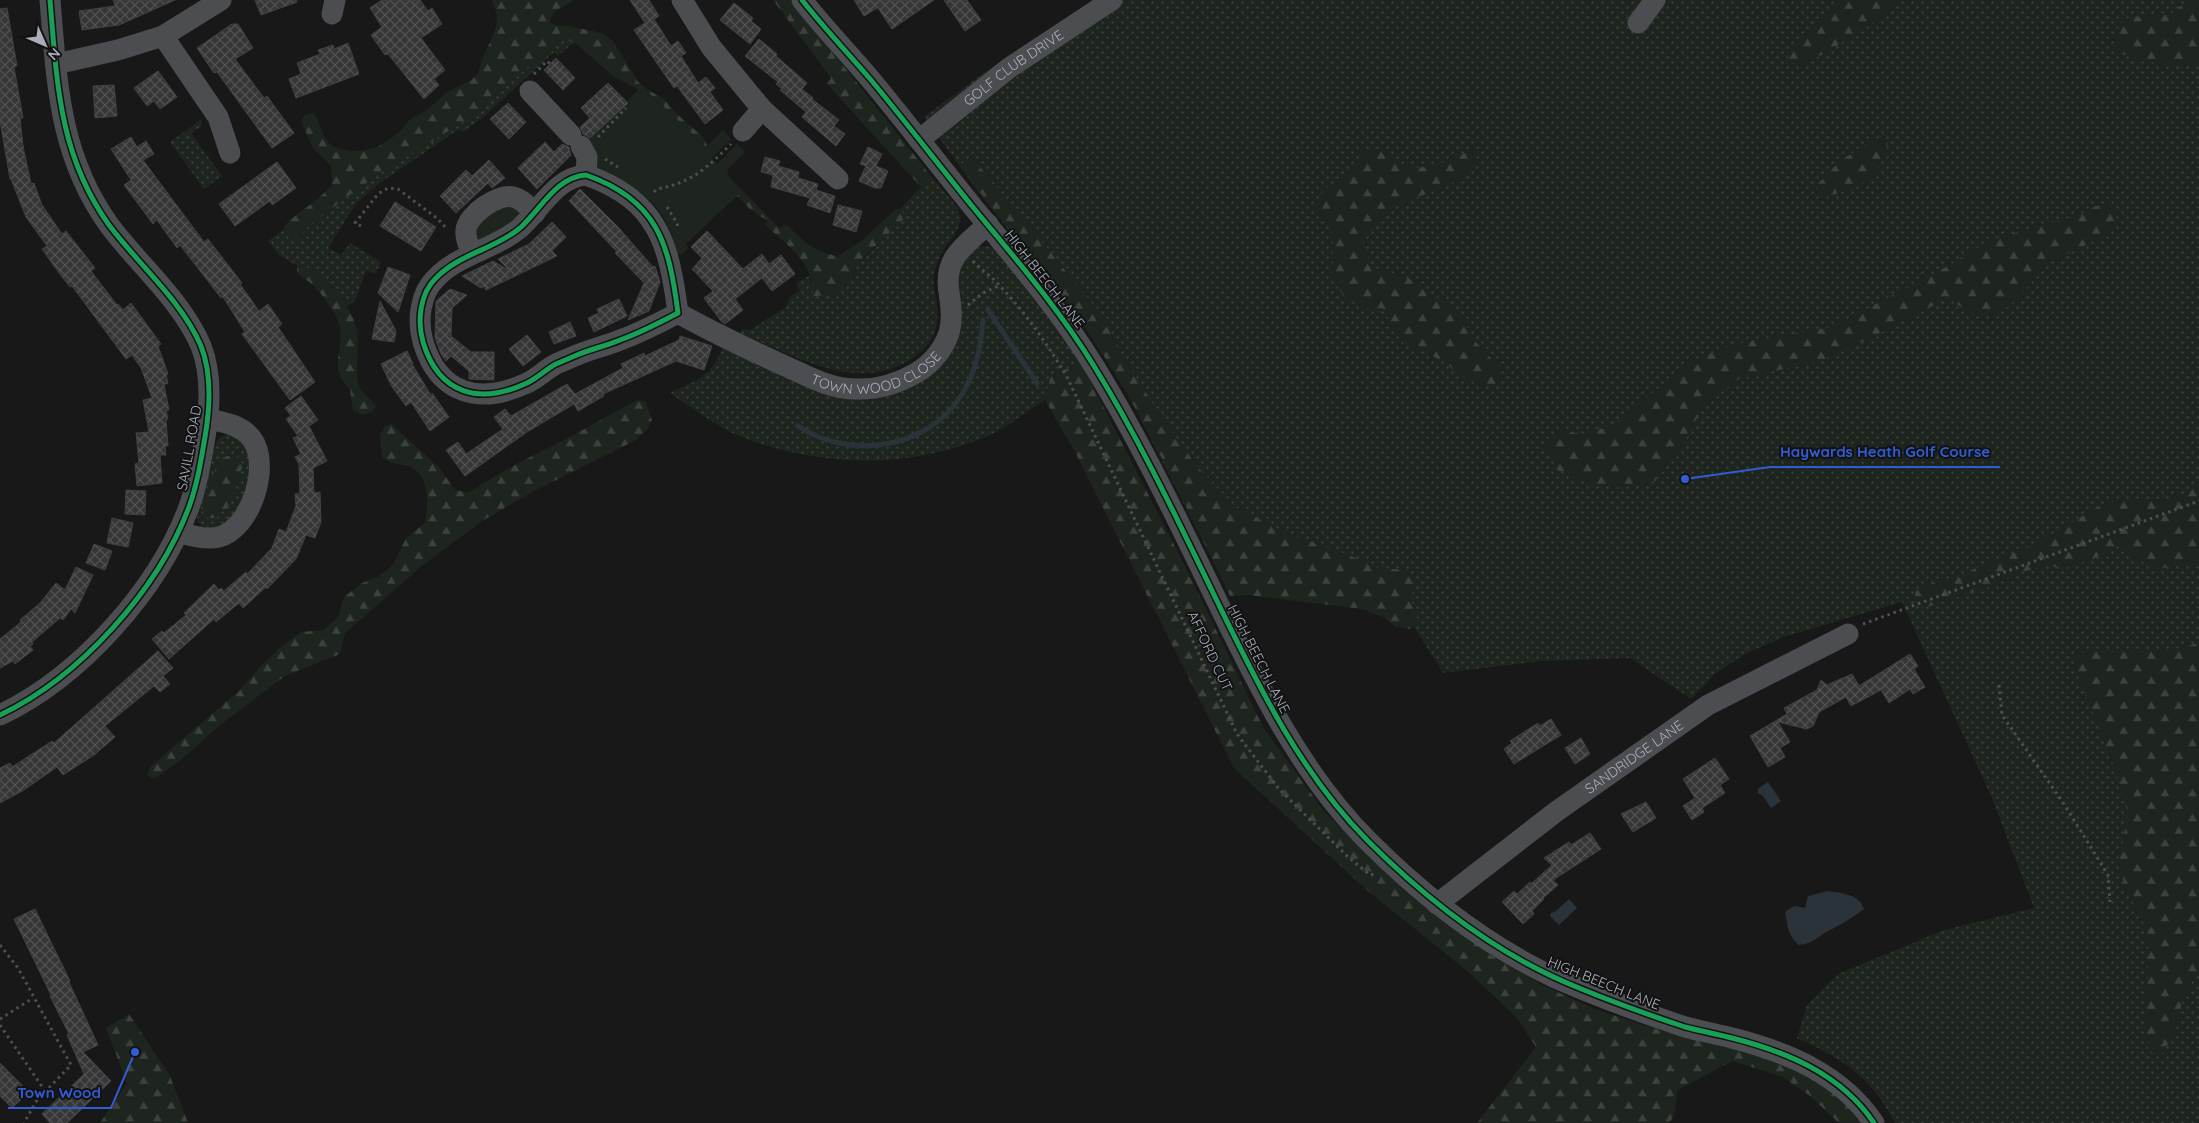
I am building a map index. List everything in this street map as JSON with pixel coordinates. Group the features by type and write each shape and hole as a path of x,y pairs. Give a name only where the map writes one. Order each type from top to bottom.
{"street":[{"name":"SAVILL ROAD","path":"0,715 37,695 60,679 102,639 147,583 178,532 189,506 198,478 208,419 207,367 200,345 189,325 166,292 109,224 91,196 78,170 68,142 56,64 50,0"},
{"path":"56,64 118,50 164,36 221,0"},
{"path":"682,0 711,47 762,109 838,179"},
{"name":"HIGH BEECH LANE","path":"802,0 868,77 988,224 1057,311 1096,369 1138,443 1257,684 1278,722 1335,804 1365,838 1437,904 1483,938 1522,961 1576,987 1688,1028 1766,1047 1801,1061 1826,1075 1850,1094 1874,1123"},
{"name":"GOLF CLUB DRIVE","path":"919,140 1008,68 1112,0"},
{"path":"1638,22 1655,0"},
{"path":"164,36 218,117 230,153"},
{"path":"530,91 583,141 588,157 586,175"},
{"path":"738,136 762,109"},
{"path":"586,175 600,180 625,194 641,207 654,224 667,252 673,273 678,313 621,340 584,352 556,364 528,382 504,392 486,394 464,393 447,381 428,359 422,339 423,295 434,279 449,266 519,229 535,213 565,181 575,176 586,175"},
{"path":"472,253 466,230 469,222 490,202 508,196 515,197 535,213"},
{"name":"TOWN WOOD CLOSE","path":"678,313 733,342 817,381 854,390 891,385 923,368 944,345 952,318 948,286 952,258 961,247 988,224"},
{"name":"SAVILL ROAD","path":"178,532 207,538 220,537 232,531 243,520 251,505 257,485 258,451 252,439 241,429 228,423 208,419"},
{"name":"SANDRIDGE LANE","path":"1437,904 1550,816 1708,705 1848,634"}],"path":[{"path":"583,141 602,130 626,108"},
{"path":"654,192 657,189 687,181 701,173 738,136"},
{"path":"355,223 361,226"},
{"path":"984,274 1000,285"},
{"path":"952,318 983,293 1000,285"},
{"path":"1848,634 1865,623 2199,501"},
{"path":"1999,685 2002,715 2064,804 2108,875 2110,902"},
{"path":"0,945 18,968 71,1065 37,1100 24,1123"},
{"path":"0,1019 33,998"},
{"path":"0,1025 45,1091"}],"green space":[{"path":"493,0 573,0 557,10 550,22 556,25 602,33 613,41 638,82 664,99 678,115 703,137 707,145 704,149 634,87 613,76 574,42 563,40 530,65 476,114 377,175 308,226 299,238 292,240 286,235 284,226 332,185 331,166 313,148 301,121 305,115 313,113 327,141 335,147 344,150 362,151 387,142 411,119 428,109 449,91 477,74 492,39 496,24 497,17 492,3"},
{"path":"773,0 791,0 931,176 921,187 827,84 831,78"},
{"path":"1095,0 2199,0 2199,1123 1895,1123 1876,1094 1854,1071 1828,1053 1797,1038 1807,1005 1838,974 1944,930 2034,908 1992,798 1902,602 1784,637 1745,654 1716,673 1691,699 1630,658 1542,661 1443,673 1403,609 1215,565 1128,394 1076,313 983,198 924,117 982,74"},
{"path":"1837,0 1903,0 1863,30 1806,64 1785,63 1800,39"},
{"path":"2188,0 2199,0 2199,62 2167,65 2145,61 2114,51 2114,34 2124,19 2145,15 2170,15"},
{"path":"563,40 574,42 558,56 554,52 486,115 463,132 459,129 380,183 357,202 328,248 341,255 350,243 381,262 376,273 366,271 355,301 347,306 332,286 279,255 268,241 284,229 286,235 299,238 307,226 377,175 442,133"},
{"path":"642,86 706,147 723,130 731,139 712,158 717,164 737,144 745,152 729,168 727,174 742,191 686,244 688,248 683,254 674,254 670,231 658,209 640,192 597,169 586,142 629,103 627,101"},
{"path":"202,119 201,127 191,133 222,176 204,189 170,142"},
{"path":"1882,136 1888,142 1879,166 1873,174 1847,191 1823,197 1816,186 1841,160"},
{"path":"1474,148 1477,161 1457,181 1386,210 1362,240 1372,269 1413,280 1463,318 1474,340 1500,368 1498,385 1481,386 1459,375 1445,362 1403,342 1382,308 1366,308 1346,300 1332,277 1333,245 1331,223 1314,206 1324,190 1351,171 1363,150 1383,149 1398,163 1407,166 1427,167 1457,157"},
{"path":"968,159 976,163 989,177 1103,317 1123,357 1163,419 1196,465 1235,507 1288,534 1349,555 1375,567 1402,570 1414,582 1411,599 1418,620 1411,629 1396,627 1383,617 1362,609 1248,595 1230,596 1159,452 1120,381 1062,295 960,165"},
{"path":"727,175 779,228 786,224 809,245 822,252 838,256 859,243 895,210 901,208 904,218 858,264 851,283 846,288 834,293 812,297 813,286 805,265 765,225 768,221 751,210 723,183 723,177"},
{"path":"931,176 956,206 960,222 959,227 938,260 934,274 938,316 935,331 928,345 916,356 887,370 866,373 845,372 803,360 742,334 739,337 742,329 750,330 786,307 790,297 800,290 796,283 809,276 814,290 812,296 853,279 857,265 904,218 901,208"},
{"path":"501,202 525,211 514,223 479,241 475,239 472,227"},
{"path":"2111,205 2117,219 2102,237 2048,263 2018,299 1997,315 1970,313 1948,298 1860,343 1818,362 1740,378 1703,406 1683,445 1655,481 1621,488 1591,484 1557,470 1545,447 1559,431 1583,434 1613,425 1693,360 1739,343 1832,327 1941,270 1990,240 2079,215 2096,206"},
{"path":"987,246 996,249 1041,306 1081,363 1051,375 1045,400 990,435 962,446 932,454 902,459 841,460 781,450 741,437 709,420 670,393 709,371 723,346 822,390 931,372 962,259 978,247"},
{"path":"300,265 318,275 336,291 354,320 358,336 357,366 359,385 376,406 373,411 363,415 353,410 350,389 339,373 341,340 338,321 321,294 297,271 297,267"},
{"path":"1081,363 1188,572 1263,727 1323,810 1355,842 1390,875 1489,954 1542,985 1597,1010 1682,1037 1773,1058 1835,1092 1865,1123 1839,1123 1810,1096 1783,1077 1732,1061 1678,1090 1674,1116 1669,1123 1477,1123 1536,1047 1517,1018 1471,974 1368,891 1234,768 1074,450 1045,400 1051,375"},
{"path":"639,399 646,402 652,420 647,430 634,441 534,491 482,521 423,565 345,633 340,654 285,676 220,725 182,759 157,777 151,778 147,774 151,766 239,691 280,648 301,632 324,630 338,617 344,597 362,583 378,577 393,565 406,538 425,523 427,506 426,488 419,473 413,468 392,463 382,458 380,434 385,426 391,424 440,468 454,489 467,493 520,462"},
{"path":"232,432 248,449 250,476 248,491 239,513 235,517 224,524 210,528 205,527 200,524 197,518 203,483 214,447 219,438"},
{"path":"227,456 237,457 243,464 230,504 217,518 207,518 201,510 205,494 219,460"},
{"path":"2199,484 2199,563 2154,569 2117,546 2093,559 2066,568 2046,566 2018,573 1991,586 1927,607 1919,607 1915,600 1915,592 1922,586 1956,578 1986,563 2032,546 2101,505 2125,499 2160,501 2188,493"},
{"path":"2199,642 2199,967 2182,1003 2175,1031 2163,1053 2150,1053 2146,1040 2148,948 2142,917 2126,891 2119,863 2128,813 2114,766 2073,664 2076,655 2087,650 2142,652 2183,648"},
{"path":"129,1014 170,1076 188,1123 100,1123 127,1083 106,1028"}],"shaded area":[{"path":"1768,782 1781,801 1771,808 1763,796 1758,793 1758,789"},
{"path":"1828,891 1854,897 1864,909 1813,941 1799,945 1790,934 1785,912 1794,906 1805,908 1808,896"},
{"path":"1569,899 1577,908 1559,925 1550,916 1551,913"}],"building":[{"path":"113,0 175,0 119,25 82,30 79,11 115,6"},
{"path":"255,0 296,0 297,2 261,15"},
{"path":"382,0 420,0 428,11 432,8 442,24 421,38 445,70 434,79 439,85 424,99 388,54 385,55 371,35 382,27 370,8"},
{"path":"630,0 649,0 659,16 654,19 671,46 678,41 686,53 681,56 698,83 706,77 715,88 710,92 723,110 705,124 677,86 674,88 634,30 645,23"},
{"path":"854,0 934,0 892,29 879,7 864,16"},
{"path":"944,0 967,0 981,20 965,31"},
{"path":"734,3 753,18 751,21 761,29 750,44 720,20"},
{"path":"7,8 17,66 14,67 23,118 20,118 23,146 31,184 34,183 42,205 62,234 66,231 95,268 91,271 117,305 123,310 131,303 161,344 158,346 168,374 166,375 168,383 164,385 169,410 166,411 168,419 166,420 168,446 165,446 166,455 160,455 162,483 137,486 135,464 139,463 136,433 149,432 143,400 152,398 141,368 132,355 126,359 42,249 47,246 26,217 10,179 0,121 0,9"},
{"path":"232,24 238,24 253,48 235,59 264,98 267,96 294,133 272,148 217,72 214,73 197,48"},
{"path":"759,39 807,83 802,89 839,120 834,126 845,134 836,146 802,117 806,112 780,90 782,89 776,84 778,82 745,56"},
{"path":"348,43 359,74 296,98 289,79 301,74 297,63 320,54 318,50 333,45 334,49"},
{"path":"556,58 575,78 563,90 544,70"},
{"path":"158,71 177,97 160,109 154,101 147,106 134,88"},
{"path":"608,83 628,103 590,138 583,134 580,127 590,118 581,108"},
{"path":"114,85 117,116 95,118 93,86"},
{"path":"508,103 526,122 509,139 490,119"},
{"path":"131,137 137,147 146,141 154,154 143,160 204,242 208,239 242,283 240,284 259,311 268,304 282,324 278,327 315,382 290,400 242,334 245,332 223,297 221,298 180,245 177,248 157,220 153,224 124,185 131,180 111,149"},
{"path":"545,142 554,152 562,144 569,147 571,155 537,189 518,168"},
{"path":"868,147 882,154 876,166 888,171 881,188 875,188 859,181 866,166 860,164"},
{"path":"765,157 780,161 778,166 799,172 798,178 818,184 816,190 835,196 830,213 807,205 810,198 771,187 773,175 761,172"},
{"path":"489,160 505,178 492,188 488,183 456,213 440,196 466,170 472,176"},
{"path":"277,162 296,188 272,205 270,201 235,226 219,204"},
{"path":"580,189 618,227 653,267 655,266 660,282 649,311 628,320 644,283 569,201"},
{"path":"395,202 436,227 421,251 380,226"},
{"path":"838,205 862,211 856,232 833,225"},
{"path":"552,222 566,237 552,251 557,256 486,290 484,286 481,288 462,276 493,261 510,271 498,259 529,244"},
{"path":"707,231 743,269 762,254 769,264 781,255 795,274 772,291 762,278 735,299 743,310 725,324 704,298 713,291 692,269 702,258 691,247"},
{"path":"388,267 410,275 398,312 378,293"},
{"path":"450,289 467,295 452,308 451,336 471,352 494,352 494,380 469,379 469,371 451,356 446,361 441,354 435,338 436,301"},
{"path":"619,299 627,316 594,332 588,318 599,313 597,309"},
{"path":"380,301 396,331 394,342 372,339"},
{"path":"570,322 576,336 554,344 549,332"},
{"path":"527,335 541,352 523,366 509,349"},
{"path":"680,336 712,346 704,370 676,361 603,394 604,396 578,411 574,404 527,432 465,476 446,450 458,442 466,454 503,429 494,417 505,409 511,416 567,384 575,394 623,368 621,364 644,353 645,356 679,340"},
{"path":"407,351 412,364 432,397 432,393 449,417 430,431 411,402 406,406 392,387 381,364"},
{"path":"301,396 318,420 309,426 327,461 313,468 314,493 320,492 321,522 315,538 306,535 296,559 267,589 266,587 243,608 239,603 216,622 214,619 169,659 152,639 162,631 164,633 186,615 184,613 214,584 219,590 221,588 224,591 246,572 247,574 272,548 279,529 286,532 296,506 295,494 300,494 299,464 295,457 301,454 293,438 298,436 286,419 291,416 285,408"},
{"path":"126,490 146,491 145,515 125,514"},
{"path":"112,518 133,523 128,547 107,543"},
{"path":"94,544 112,551 105,570 86,563"},
{"path":"76,567 93,575 75,613 71,609 63,620 60,618 32,642 33,644 30,646 33,650 15,664 13,661 0,668 0,639 40,603 56,583 65,590"},
{"path":"158,651 173,668 163,676 170,684 160,692 154,686 105,726 115,737 94,755 63,775 57,767 24,790 0,803 0,768 10,763 12,767 52,741 54,743"},
{"path":"1910,654 1918,666 1914,669 1925,687 1913,694 1910,689 1889,703 1881,690 1851,706 1846,697 1819,712 1813,726 1807,729 1778,722 1790,742 1780,748 1785,757 1768,767 1750,736 1787,714 1784,708 1817,690 1821,680 1827,685 1852,674 1859,686"},
{"path":"1551,719 1561,735 1514,764 1504,749 1512,743 1510,741 1538,723 1540,726"},
{"path":"1581,738 1590,754 1575,764 1565,748"},
{"path":"1715,758 1729,779 1720,785 1725,793 1702,808 1704,812 1692,820 1683,806 1695,798 1683,779"},
{"path":"1646,802 1656,818 1633,832 1621,814"},
{"path":"1590,833 1601,849 1553,880 1558,885 1543,898 1532,911 1534,914 1523,924 1502,902 1514,891 1517,894 1530,882 1531,884 1552,865 1544,858 1569,842 1571,845"},
{"path":"35,909 98,1045 83,1052 111,1081 67,1123 50,1123 42,1114 84,1074 67,1035 69,1034 14,919"},
{"path":"0,1063 29,1092 12,1108 0,1096"}],"waterway":[{"path":"988,310 1037,383"},
{"path":"798,426 818,437 840,443 863,446 886,444 907,438 928,428 946,414 966,387 977,359 983,320"}],"cycle path":[{"path":"0,715 30,699 87,654 113,628 158,569 175,538 192,499 197,482 208,414 207,368 205,357 193,329 159,283 109,225 92,199 80,172 70,145 63,117 55,60 50,0"},
{"path":"802,0 871,80 1020,264 1080,345 1144,453 1249,666 1283,728 1322,787 1368,841 1391,864 1440,906 1493,944 1520,960 1579,988 1645,1013 1685,1027 1773,1050 1792,1058 1811,1067 1846,1091 1874,1123"},
{"path":"586,175 610,185 629,197 644,211 656,228 670,266 678,313 635,334 556,364 531,381 510,390 478,394 463,391 451,384 439,374 430,360 423,342 420,316 426,291 436,278 455,263 500,241 520,228 550,195 566,181 586,175"}],"place":[{"name":"Haywards Heath Golf Course","path":"1685,479"},
{"name":"Town Wood","path":"135,1052"}]}
